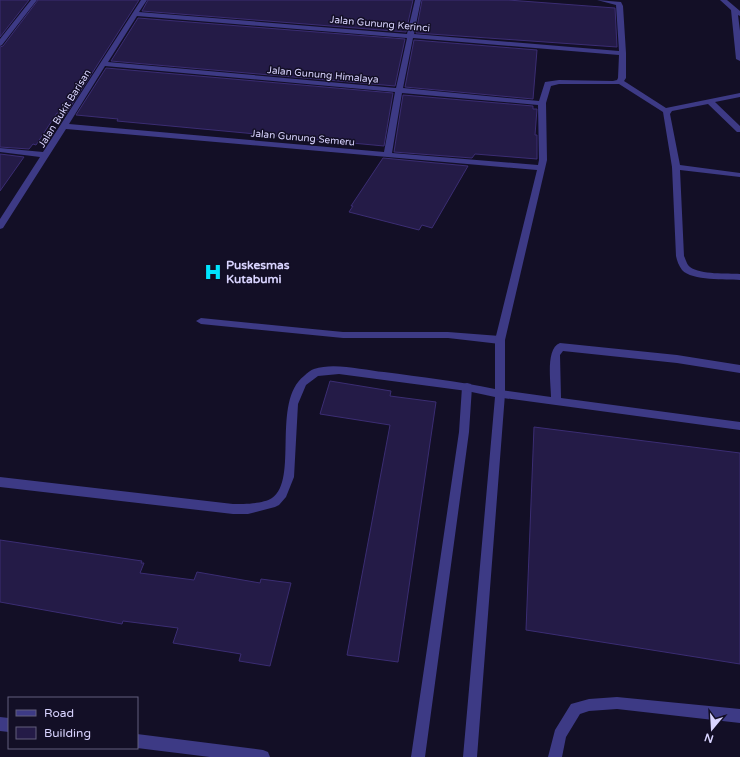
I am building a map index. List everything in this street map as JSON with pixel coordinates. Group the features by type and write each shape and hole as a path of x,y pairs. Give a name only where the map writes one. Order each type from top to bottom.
{"street":[{"path":"0,44 34,0"},
{"name":"Jalan Bukit Barisan","path":"0,226 144,0"},
{"path":"388,154 399,90 418,0"},
{"path":"600,0 619,3 623,53 622,78 620,82"},
{"path":"723,0 737,12 740,59"},
{"name":"Jalan Gunung Kerinci","path":"136,14 623,53"},
{"name":"Jalan Gunung Himalaya","path":"103,64 542,103"},
{"path":"470,757 500,394 500,340 541,168 542,103 547,86 552,82 620,82 666,111 740,95"},
{"path":"709,101 740,130"},
{"path":"666,111 676,167 680,256 683,265 688,270 699,273 740,277"},
{"name":"Jalan Gunung Semeru","path":"64,126 541,168"},
{"path":"0,150 46,154"},
{"path":"676,167 740,175"},
{"path":"200,321 343,335 448,335 500,340"},
{"path":"556,401 555,354 560,348 678,359 740,368"},
{"path":"0,482 233,509 248,509 275,502 282,494 288,477 293,404 302,383 316,372 339,370 467,387 500,394 740,426"},
{"path":"418,757 464,432 467,387"},
{"path":"555,757 560,735 576,709 589,705 617,703 740,716"},
{"path":"138,741 263,757"}],"building":[{"path":"0,0 29,0 0,37"},
{"path":"38,0 139,0 66,114 57,113 36,145 33,144 29,149 0,147 0,47 3,46"},
{"path":"148,0 413,0 406,32 142,11"},
{"path":"422,0 508,0 615,8 617,47 416,33"},
{"path":"138,18 405,39 395,86 111,61"},
{"path":"414,40 537,50 533,99 405,87"},
{"path":"106,68 393,93 384,146 117,121 118,119 76,115"},
{"path":"403,95 533,106 533,109 537,109 535,135 537,135 537,159 475,154 472,158 394,152"},
{"path":"0,154 24,157 0,191"},
{"path":"383,158 468,166 432,228 422,225 419,230 349,212 353,206 351,206"},
{"path":"330,381 391,391 390,396 436,402 398,662 347,655 390,425 320,414"},
{"path":"534,427 740,453 740,664 526,630"},
{"path":"0,540 142,561 141,563 144,563 140,573 194,580 197,572 260,583 261,579 291,583 270,666 239,661 241,654 173,643 178,628 123,621 122,624 0,602"}],"place":[{"name":"Puskesmas Kutabumi","path":"213,272"}]}
